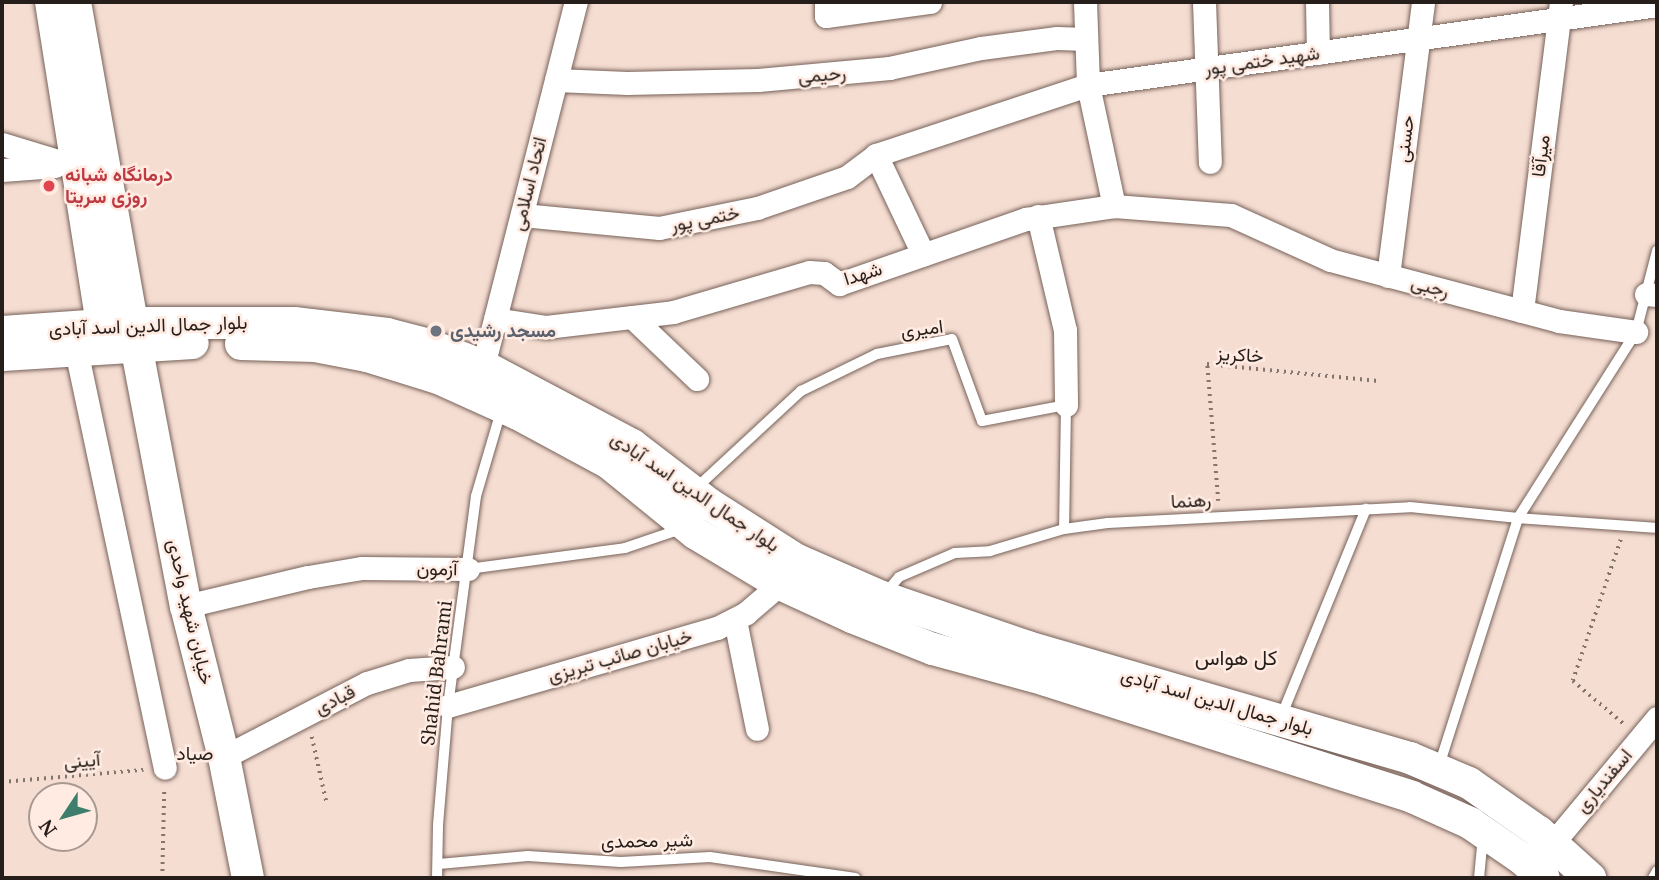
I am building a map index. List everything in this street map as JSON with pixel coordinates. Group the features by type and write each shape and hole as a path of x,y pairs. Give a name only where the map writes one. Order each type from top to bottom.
{"main road":[{"path":"51,2 71,166 123,331"},
{"path":"75,2 123,331"},
{"name":"بلوار جمال الدین اسد آبادی","path":"2,332 123,331 294,323 353,329 426,344 483,366 632,445 692,492 933,649 1072,688 1412,797 1483,832 1544,878"},
{"name":"بلوار جمال الدین اسد آبادی","path":"2,355 76,350 123,331 188,342 315,346 403,365 503,407 609,463 688,527 779,583 876,611 1028,648 1410,758 1469,783 1552,844 1590,878"},
{"name":"خیابان شهید واحدی","path":"123,331 223,757 248,878"},
{"path":"1483,832 1499,804"}],"street":[{"name":"اتحاد اسلامی","path":"483,366 576,2"},
{"path":"826,9 930,2"},
{"path":"1085,2 1088,85 1114,206"},
{"path":"1205,2 1210,162"},
{"path":"1317,2 1318,53"},
{"name":"حسنی","path":"1388,276 1423,2"},
{"name":"شهید ختمی پور","path":"876,155 1088,85 1417,39 1560,10 1657,5"},
{"name":"میرآقا","path":"1522,311 1560,10"},
{"name":"رحیمی","path":"556,80 627,83 758,80 889,68 982,48 1057,38 1086,38"},
{"path":"2,144 71,166"},
{"path":"876,155 923,254"},
{"name":"ختمی پور","path":"522,215 659,228 757,208 847,177 876,155"},
{"path":"2,170 71,166"},
{"name":"شهدا","path":"495,319 546,327 673,312 809,272 824,274 839,284 1038,216 1114,206 1231,215"},
{"name":"رجبی","path":"1231,215 1330,260 1559,321 1636,332"},
{"path":"1038,216 1065,330 1066,405"},
{"path":"632,317 696,379"},
{"path":"76,350 164,768"},
{"name":"آزمون","path":"186,606 308,577 362,568 468,569"},
{"name":"خیابان صائب تبریزی","path":"448,706 717,628 735,620 779,583"},
{"path":"735,620 757,729"},
{"name":"قبادی","path":"223,757 367,683 409,670 453,667"},
{"name":"اسفندیاری","path":"1552,844 1657,718"}],"lane":[{"path":"1438,771 1518,518 1636,332 1652,295 1657,251"},
{"name":"امیری","path":"692,492 801,391 877,354 952,339 982,421 1066,405"},
{"path":"1064,529 1066,405"},
{"name":"Shahid Bahrami","path":"437,878 438,825 453,667 477,496 503,407"},
{"name":"رهنما","path":"876,611 899,577 955,553 990,551 1064,529 1108,523 1410,507 1518,518 1657,527"},
{"path":"1280,720 1366,509"},
{"name":"آزمون","path":"468,569 625,548 688,527"},
{"path":"1479,878 1483,832"},
{"name":"شیر محمدی","path":"439,864 528,856 621,862 710,857 855,878"},
{"path":"1653,878 1657,871"}],"path":[{"name":"خاکریز","path":"1219,517 1208,364 1378,381"},
{"path":"1626,524 1573,681 1640,738"},
{"path":"305,715 327,804"},
{"name":"آیینی","path":"2,782 164,768"},
{"path":"162,878 164,768"}],"place":[{"name":"درمانگاه شبانه روزی سریتا","path":"49,186"},
{"name":"مسجد رشیدی","path":"436,331"}],"district":[{"name":"کل هواس","path":"1236,657"}]}
